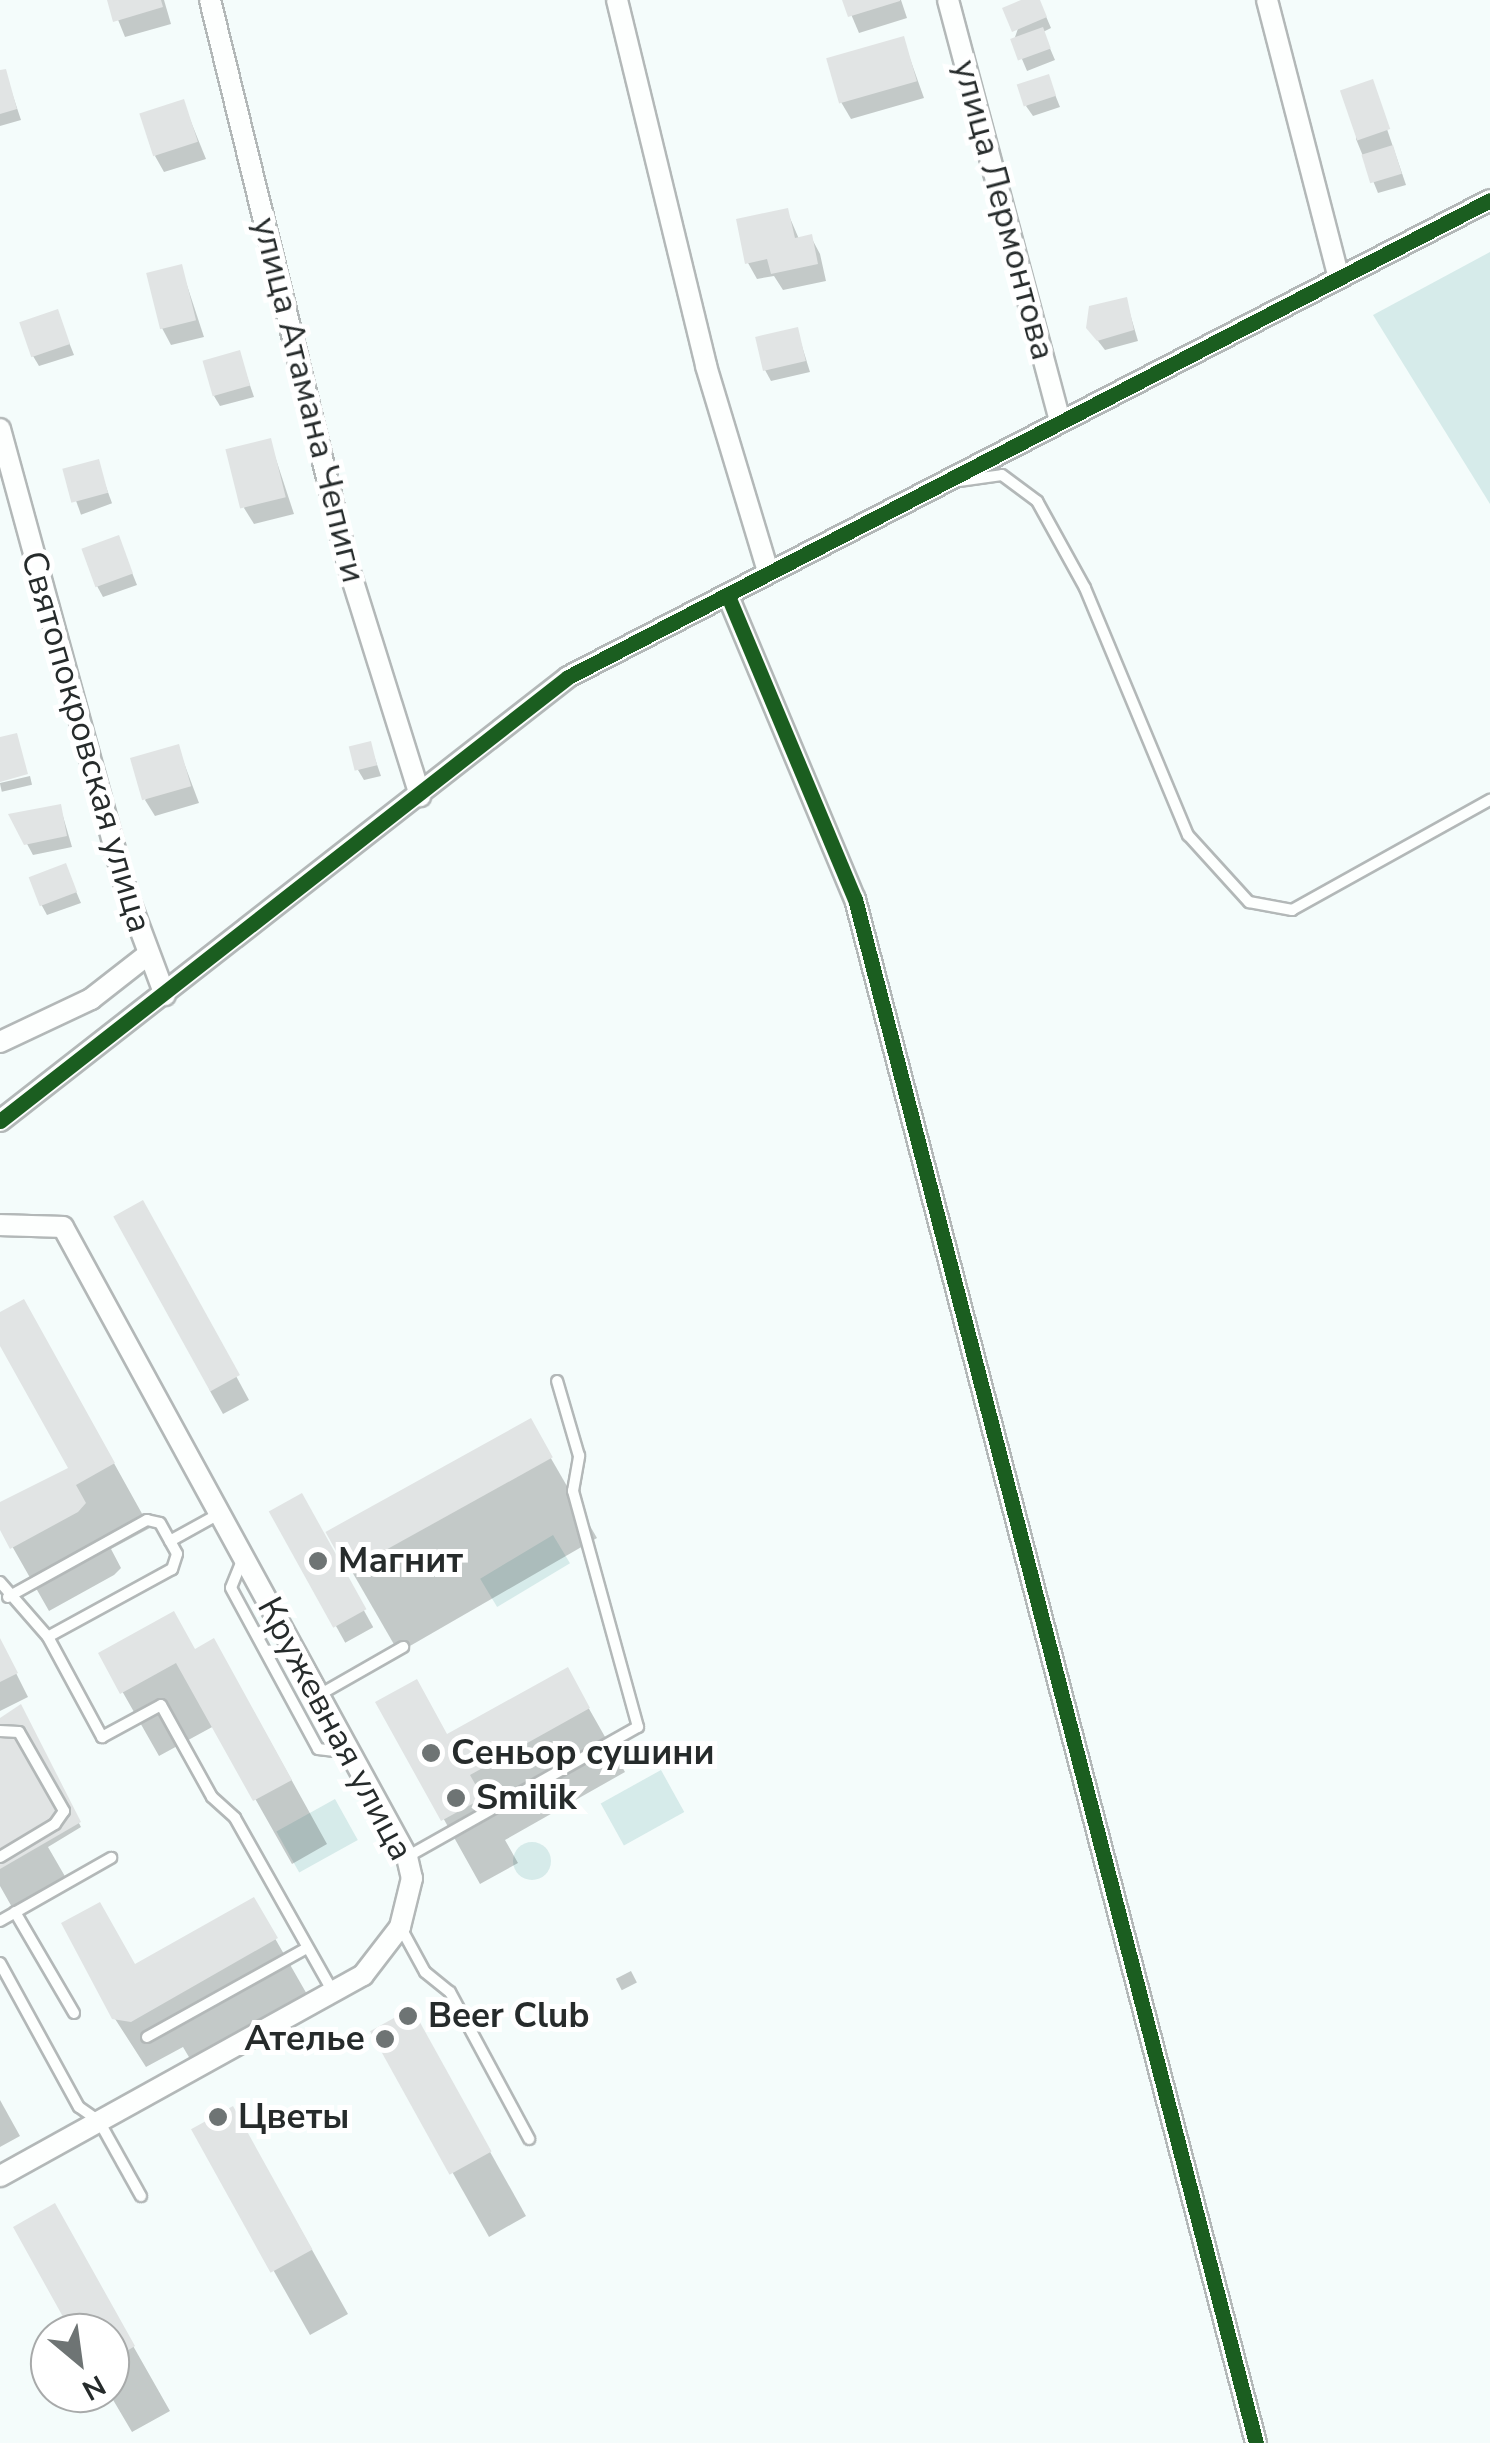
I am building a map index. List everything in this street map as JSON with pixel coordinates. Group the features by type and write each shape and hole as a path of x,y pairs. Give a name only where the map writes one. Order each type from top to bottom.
{"street":[{"name":"улица Атамана Чепиги","path":"210,0 350,572 420,796"},
{"path":"616,0 706,366 768,572"},
{"name":"улица Лермонтова","path":"948,0 1060,420"},
{"path":"1267,0 1339,278"},
{"path":"0,1121 568,677 1490,200"},
{"name":"Святопокровская улица","path":"0,429 146,956 165,995"},
{"path":"728,596 855,899 1256,2443"},
{"path":"0,1042 91,999 146,956"},
{"name":"Кружевная улица","path":"0,1224 63,1227 407,1857 412,1878 400,1927 363,1975 0,2176"}],"lane":[{"path":"943,483 1002,476 1038,501 1084,588 1188,835 1249,902 1292,910 1490,800"},
{"path":"407,1857 638,1727 574,1491 578,1456 557,1380"},
{"path":"170,1541 220,1514"},
{"path":"8,1597 147,1520 160,1523 177,1554 172,1569 48,1637"},
{"path":"243,1557 231,1588 318,1749 350,1753"},
{"path":"0,1582 8,1597 48,1637 102,1736 161,1705 212,1797 235,1818 333,1993"},
{"path":"319,1695 403,1647"},
{"path":"0,1730 19,1732 64,1811 55,1824 0,1857"},
{"path":"0,1921 111,1858"},
{"path":"15,1912 74,2013"},
{"path":"400,1927 425,1972 450,1992 528,2138"},
{"path":"148,2037 307,1948"},
{"path":"0,1963 79,2107 100,2121 142,2196"}],"shaded area":[{"path":"1490,252 1490,504 1373,315"},
{"path":"553,1535 570,1563 497,1607 480,1579"},
{"path":"661,1770 684,1812 624,1845 601,1803"},
{"path":"335,1799 358,1840 299,1873 276,1831"},
{"path":"532,1842 545,1848 551,1861 545,1874 532,1880 519,1874 513,1861 519,1848"}],"building":[{"path":"107,0 161,0 163,7 113,22"},
{"path":"842,0 900,0 900,1 848,17"},
{"path":"1021,0 1040,0 1047,17 1012,32 1002,8"},
{"path":"1043,27 1051,49 1018,61 1010,39"},
{"path":"904,36 917,81 839,104 826,58"},
{"path":"6,69 17,109 0,114 0,70"},
{"path":"1049,74 1056,96 1024,106 1017,85"},
{"path":"1373,79 1390,129 1357,141 1340,90"},
{"path":"184,99 198,142 153,156 139,114"},
{"path":"1393,145 1402,174 1370,183 1361,155"},
{"path":"788,208 795,238 812,234 818,264 771,274 767,259 745,264 736,219"},
{"path":"182,264 196,320 160,329 146,273"},
{"path":"1127,297 1134,330 1097,341 1086,328 1089,306"},
{"path":"58,309 70,344 31,357 19,322"},
{"path":"798,327 806,361 763,371 755,337"},
{"path":"240,350 250,386 213,396 203,361"},
{"path":"271,438 286,497 240,509 225,449"},
{"path":"99,459 108,493 71,503 62,469"},
{"path":"119,535 133,574 95,587 81,549"},
{"path":"17,733 28,774 0,782 0,737"},
{"path":"371,741 377,765 355,771 349,747"},
{"path":"179,744 191,786 142,800 130,758"},
{"path":"61,804 67,836 24,845 8,814"},
{"path":"66,863 77,892 40,906 29,877"},
{"path":"143,1200 240,1375 210,1391 113,1216"},
{"path":"24,1299 115,1463 76,1485 86,1503 78,1512 10,1549 0,1530 0,1502 68,1468 0,1346 0,1312"},
{"path":"531,1418 553,1457 347,1571 325,1532"},
{"name":"Магнит","path":"302,1493 366,1609 333,1628 269,1511"},
{"path":"174,1611 195,1649 214,1638 292,1780 253,1801 176,1663 120,1694 98,1653"},
{"path":"0,1638 18,1673 0,1682"},
{"path":"568,1667 590,1708 470,1775 483,1798 441,1821 375,1702 417,1679 447,1734"},
{"path":"21,1704 81,1822 0,1869 0,1718"},
{"path":"254,1897 278,1938 131,2022 112,2019 61,1923 100,1902 135,1964"},
{"path":"412,2008 492,2151 450,2175 370,2031"},
{"path":"233,2106 313,2249 271,2273 191,2129"},
{"path":"55,2203 117,2313 61,2313 13,2227"}],"cycle path":[{"path":"0,1121 568,677 1490,200"},
{"path":"728,596 855,899 1256,2443"}],"place":[{"name":"Магнит","path":"318,1561"},
{"name":"Сеньор сушини","path":"431,1753"},
{"name":"Smilik","path":"456,1798"},
{"name":"Beer Club","path":"408,2016"},
{"name":"Ателье","path":"385,2039"},
{"name":"Цветы","path":"218,2117"}]}
